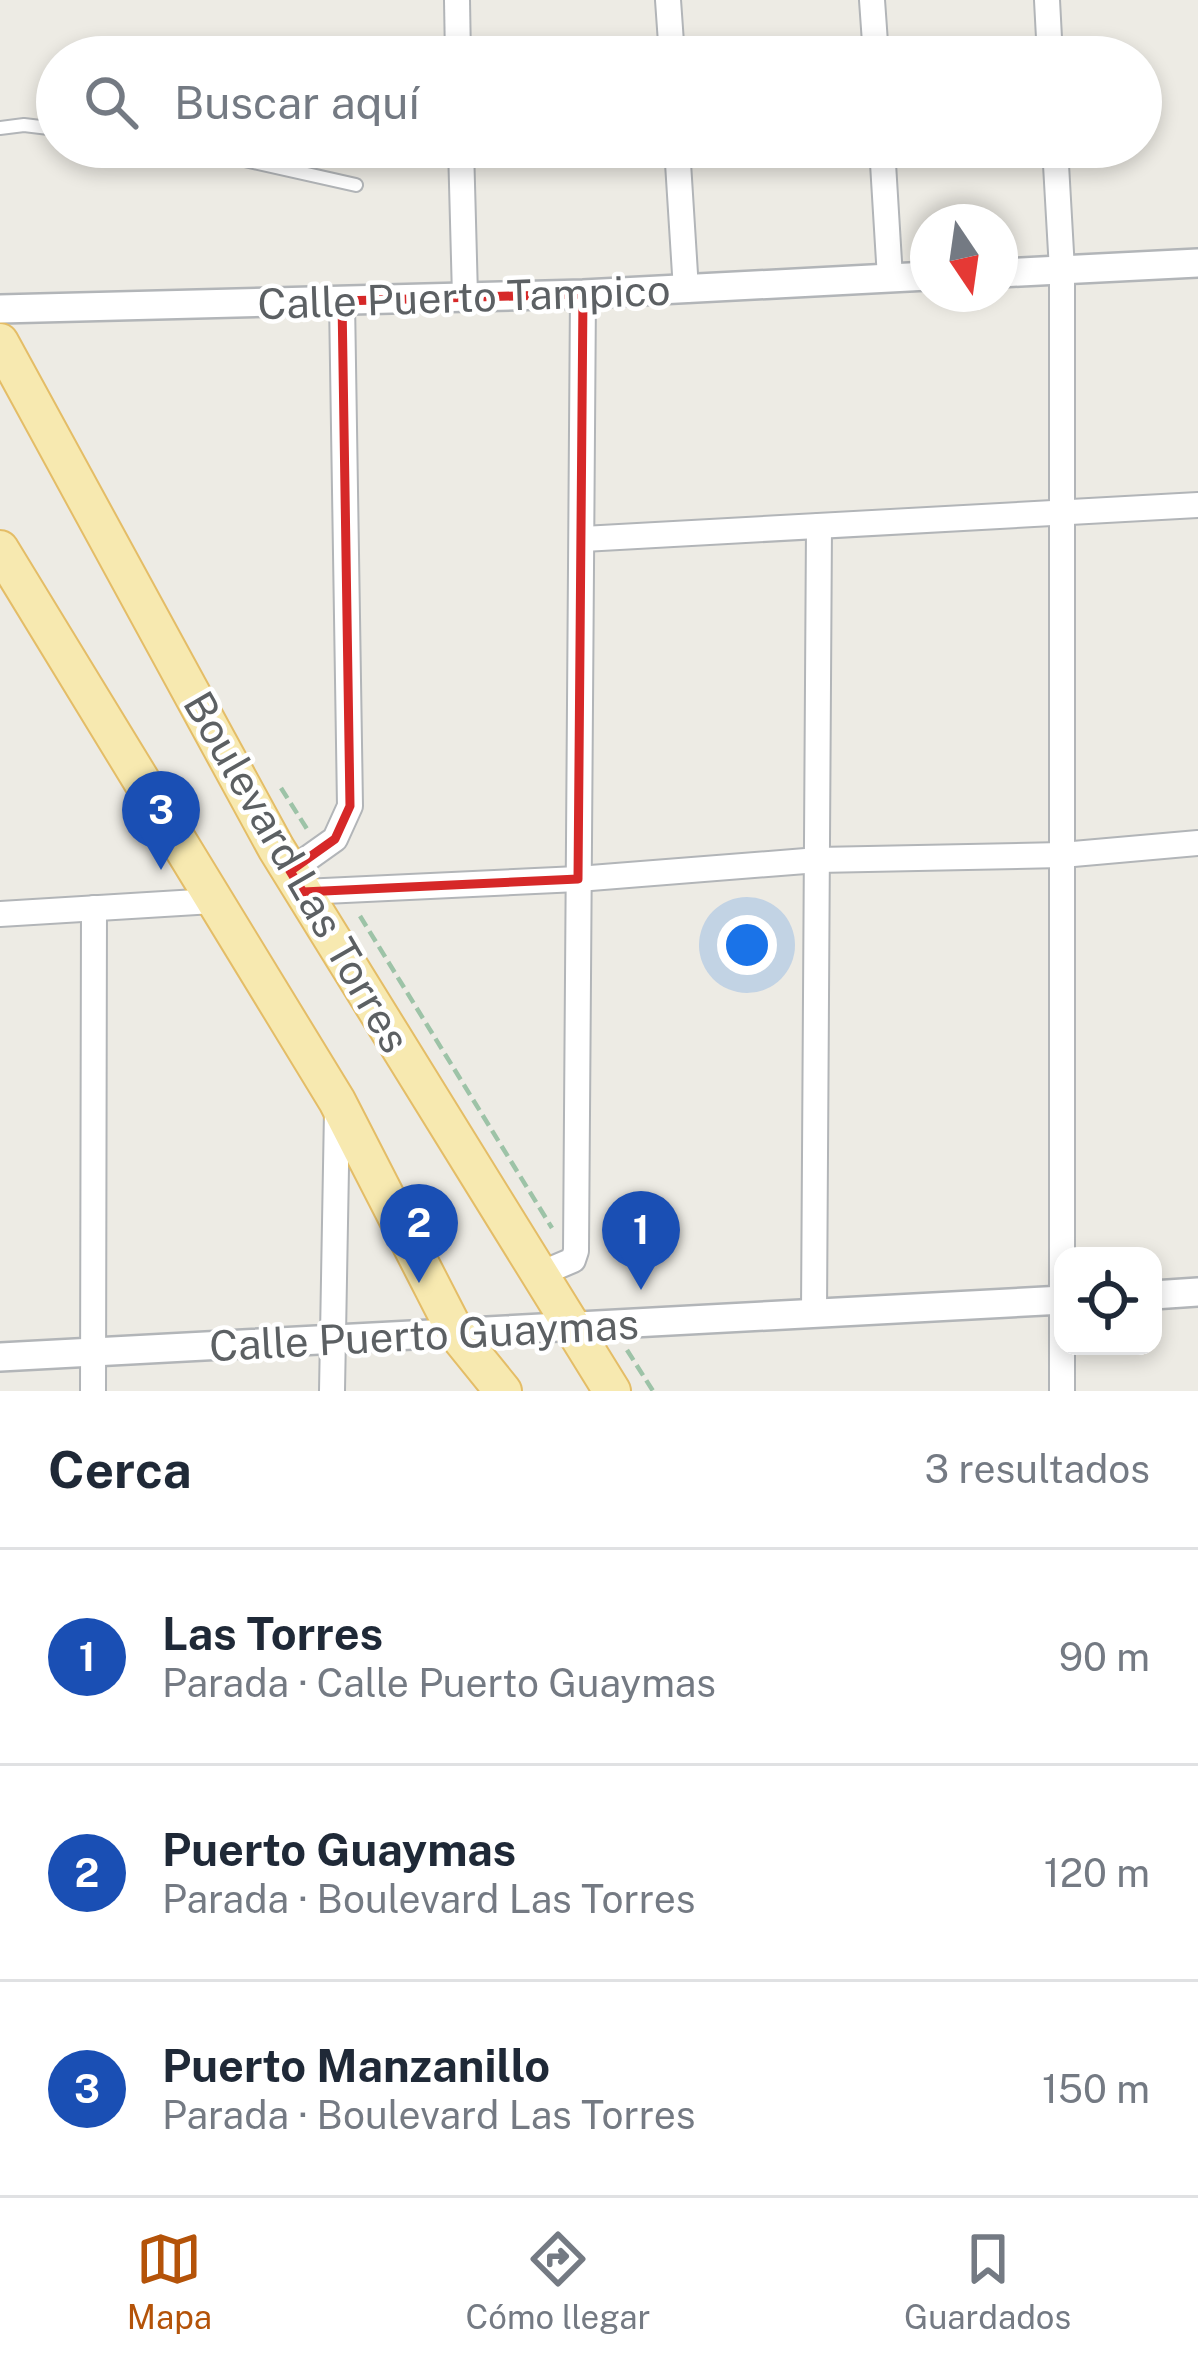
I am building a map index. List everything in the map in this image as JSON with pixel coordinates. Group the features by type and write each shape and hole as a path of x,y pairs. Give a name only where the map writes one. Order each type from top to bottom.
{"main road":[{"name":"Boulevard Las Torres","path":"0,342 297,881 612,1391"},
{"name":"Boulevard Las Torres","path":"0,548 337,1101 456,1333 503,1391"}],"street":[{"path":"457,0 458,36"},
{"path":"668,0 671,36"},
{"path":"872,0 875,36"},
{"path":"1047,0 1049,36"},
{"path":"462,168 465,296"},
{"path":"678,168 686,290"},
{"path":"883,168 890,278"},
{"path":"1056,168 1062,270 1062,1247"},
{"path":"1018,272 1198,263"},
{"name":"Calle Puerto Tampico","path":"0,309 583,294 910,277"},
{"path":"540,1274 573,1260 576,1251 583,294"},
{"path":"297,881 334,839 350,806 341,301"},
{"path":"583,538 1198,505"},
{"path":"814,1313 819,526"},
{"path":"297,881 578,879 818,860 1062,855 1198,842"},
{"path":"0,914 213,901"},
{"path":"93,1391 94,908"},
{"path":"332,1391 337,1101"},
{"path":"1162,1294 1198,1292"},
{"name":"Calle Puerto Guaymas","path":"0,1357 1054,1300"},
{"path":"1062,1355 1062,1391"}],"lane":[{"path":"0,128 36,126"},
{"path":"281,168 356,185"}],"highlighted area":[{"path":"583,294 578,879 303,892 290,871 335,839 350,806 342,301"}],"place":[{"name":"Puerto Manzanillo","path":"161,870"},
{"name":"Puerto Guaymas","path":"419,1283"},
{"name":"Las Torres","path":"641,1290"}]}
